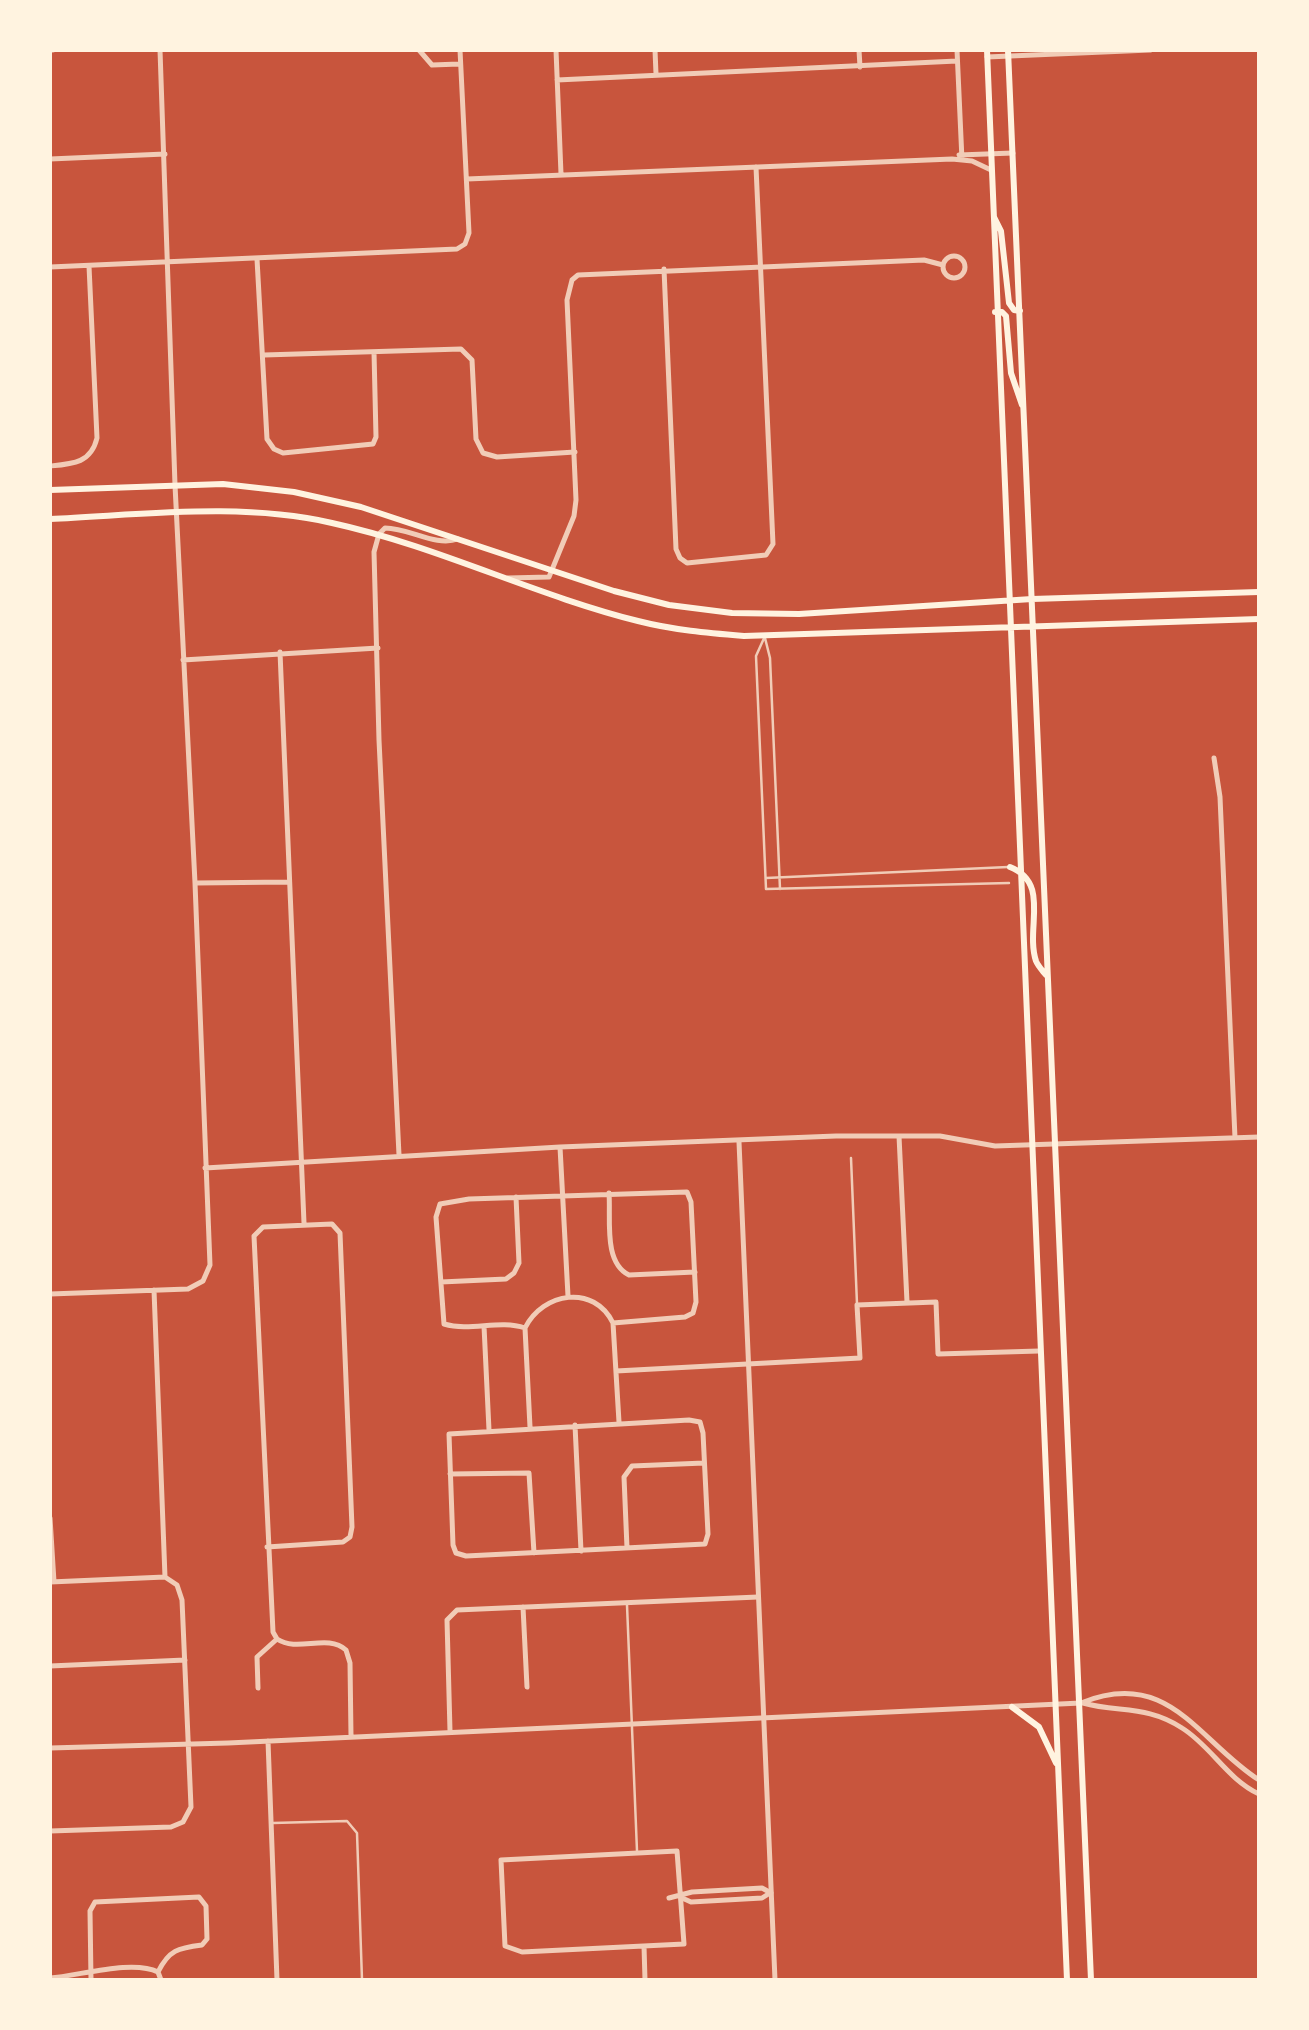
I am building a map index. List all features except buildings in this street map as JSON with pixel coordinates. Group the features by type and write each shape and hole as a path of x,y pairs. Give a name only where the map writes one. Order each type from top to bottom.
{"main road":[{"path":"1008,53 1091,1980"},
{"path":"987,54 1067,1980"},
{"path":"992,214 1002,232 1009,303 1011,308 1020,310"},
{"path":"995,312 1006,316 1011,374 1024,410"},
{"path":"50,490 249,485 325,498 614,591 669,605 732,613 799,614 1048,598 1259,592"},
{"path":"50,519 240,512 290,516 379,534 651,624 765,636 1259,619"},
{"path":"1010,867 1021,871 1033,886 1036,961 1046,976"},
{"path":"1012,1707 1038,1727 1058,1768"}],"street":[{"path":"50,1294 188,1289 203,1282 210,1265 196,883 176,513 160,50"},
{"path":"419,50 432,65 460,64"},
{"path":"428,50 428,59"},
{"path":"50,268 456,249 464,244 469,233 460,50"},
{"path":"556,50 561,174"},
{"path":"655,50 656,74"},
{"path":"859,50 860,66"},
{"path":"956,50 961,157"},
{"path":"987,54 1150,50"},
{"path":"557,80 957,60"},
{"path":"466,179 1013,153"},
{"path":"50,159 165,154"},
{"path":"961,157 991,170"},
{"path":"664,269 676,545 680,558 687,563 750,558 772,550 756,167"},
{"path":"957,256 963,260 965,270 957,278 950,277 944,272 944,264 957,256"},
{"path":"257,259 268,439 274,449 283,452 372,444 376,436 374,352"},
{"path":"508,578 545,580 554,569 576,500 567,300 572,280 585,272 924,260 944,264"},
{"path":"50,466 82,462 90,456 98,438 89,266"},
{"path":"264,355 461,349 472,360 476,439 483,454 497,457 575,452"},
{"path":"399,1155 374,552 385,528 447,543 458,539"},
{"path":"183,660 378,648"},
{"path":"280,652 304,1224"},
{"path":"1214,758 1220,797 1234,1138"},
{"path":"196,883 288,882"},
{"path":"205,1168 560,1147 899,1136 956,1138 996,1146 1259,1138"},
{"path":"899,1136 907,1303"},
{"path":"739,1142 775,1980"},
{"path":"560,1147 568,1296"},
{"path":"525,1328 513,1324 444,1324 436,1216 439,1205 450,1200 675,1190 688,1195 692,1202 694,1309 684,1317 613,1323"},
{"path":"610,1193 612,1250 620,1270 629,1275 695,1272"},
{"path":"440,1282 506,1279 514,1273 519,1264 516,1197"},
{"path":"266,1546 343,1542 350,1537 352,1528 340,1233 332,1224 263,1227 254,1236 266,1546 273,1632 276,1639 288,1646 334,1642 346,1650 350,1663 351,1736"},
{"path":"154,1290 166,1577"},
{"path":"530,1427 525,1328 543,1306 568,1296 594,1303 608,1313 613,1323 619,1422"},
{"path":"616,1372 860,1358 857,1305 936,1302 938,1354 1040,1351"},
{"path":"484,1326 489,1430"},
{"path":"700,1422 705,1544 459,1554 453,1545 449,1436 456,1431 530,1427 700,1422"},
{"path":"576,1425 582,1551"},
{"path":"628,1549 624,1477 632,1466 704,1463"},
{"path":"450,1474 528,1473 534,1553"},
{"path":"50,1518 52,1582 166,1577 178,1586 182,1600 190,1807 184,1822 171,1827 50,1831"},
{"path":"450,1730 447,1620 457,1610 758,1597"},
{"path":"523,1608 527,1686"},
{"path":"258,1688 257,1657 276,1639"},
{"path":"50,1666 184,1660"},
{"path":"1080,1703 1100,1695 1128,1695 1168,1705 1198,1725 1259,1780"},
{"path":"50,1748 1080,1703 1099,1708 1134,1708 1178,1725 1232,1776 1259,1794"},
{"path":"268,1741 277,1980"},
{"path":"678,1851 684,1944 522,1952 505,1946 500,1860 637,1853 678,1851"},
{"path":"669,1898 680,1897 690,1902 762,1898 771,1893"},
{"path":"50,1978 91,1977 107,1970 150,1968 159,1976 176,1948 198,1946 207,1939 203,1899 196,1896 98,1900 90,1910 91,1977"},
{"path":"644,1946 645,1980"}],"lane":[{"path":"765,636 770,658 780,888"},
{"path":"765,636 756,656 766,889 1009,883"},
{"path":"766,878 1010,867"},
{"path":"851,1158 857,1305"},
{"path":"627,1603 637,1853"},
{"path":"271,1822 348,1821 353,1826 357,1834 362,1980"}]}
